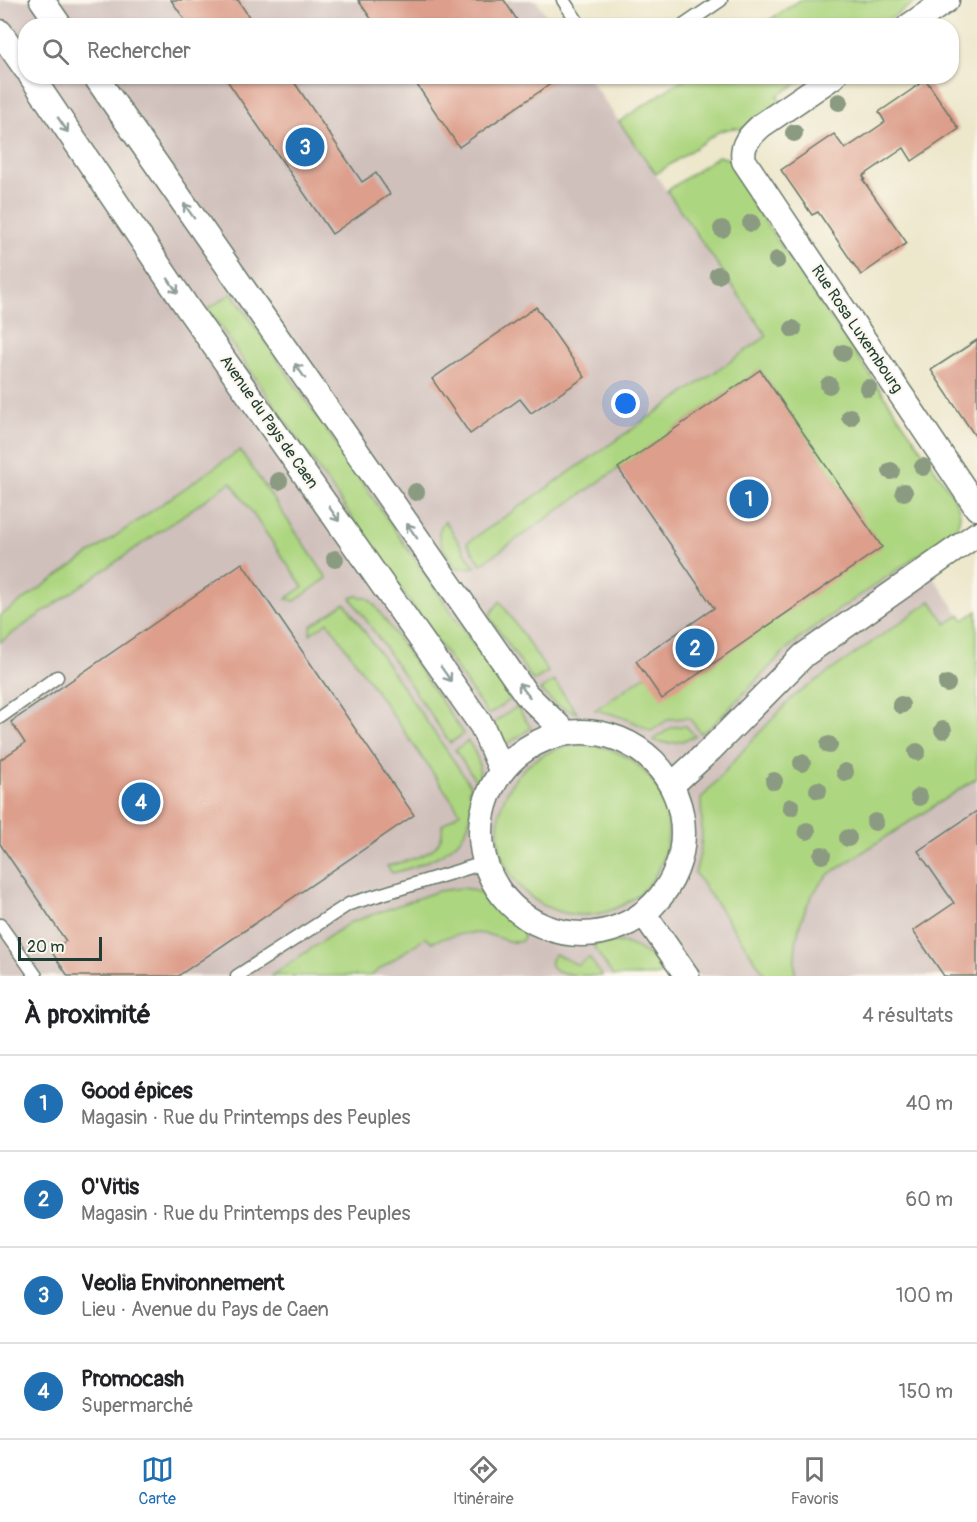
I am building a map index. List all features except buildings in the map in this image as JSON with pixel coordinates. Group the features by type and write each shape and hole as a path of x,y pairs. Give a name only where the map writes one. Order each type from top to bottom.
{"street":[{"path":"42,0 54,18"},
{"path":"920,18 946,0"},
{"path":"0,32 18,58"},
{"name":"Avenue du Pays de Caen","path":"36,84 189,310 482,726 501,770"},
{"path":"101,84 526,694 565,732"},
{"name":"Rue Rosa Luxembourg","path":"822,84 762,125 747,139 742,153 744,160 977,508"},
{"path":"672,785 804,655 977,534"},
{"path":"583,730 601,732 630,742 654,760 672,785 681,812 683,840 677,868 669,885 658,901 644,914 613,930 579,935 548,929 520,914 498,892 484,863 480,832 485,800 501,770 530,745 565,732 583,730"},
{"path":"644,914 687,976"}],"lane":[{"path":"563,0 575,18"},
{"path":"695,18 721,0"},
{"path":"0,717 57,677"},
{"path":"237,976 349,903 484,863"},
{"path":"0,925 36,976"}],"shaded area":[{"path":"0,0 536,0 548,18 18,18 18,84 593,84 963,620 977,611 977,976 0,976"}],"green space":[{"path":"800,0 918,0 891,18 773,18"},
{"path":"676,84 796,84 777,96 782,103 743,129 733,128 720,131 656,174 619,122"},
{"path":"718,156 733,160 756,195 750,200 952,494 960,515 956,529 817,625 789,647 713,725 701,733 689,718 669,719 651,731 624,718 595,710 646,675 881,547 760,370 481,564 467,543 767,336 667,191"},
{"path":"232,293 511,699 488,715 208,309"},
{"path":"240,450 327,578 295,601 286,599 303,587 231,482 0,642 0,616"},
{"path":"445,521 475,567 456,568 448,557 439,533"},
{"path":"357,596 367,598 374,604 464,734 450,743 351,598"},
{"path":"500,601 548,672 533,681 489,616"},
{"path":"931,601 946,624 960,615 964,620 977,611 977,778 829,874 812,896 801,920 796,948 795,976 766,976 695,873 701,845 701,799 793,697"},
{"path":"345,603 471,786 469,791 475,793 468,825 456,843 425,863 392,873 387,866 424,855 432,850 442,835 442,825 460,812 328,622 310,634 311,626"},
{"path":"554,681 577,713 556,705 540,690"},
{"path":"517,707 531,728 507,744 493,723"},
{"path":"686,726 695,736 674,743 653,740 672,727"},
{"path":"468,741 478,761 480,772 478,784 455,750"},
{"path":"583,745 616,751 643,770 662,797 668,830 662,863 643,890 616,909 583,915 550,909 523,890 504,863 498,830 504,797 523,770 550,751"},
{"path":"462,888 483,895 508,918 527,928 522,941 512,942 477,933 432,942 426,937 370,976 271,976 349,923 438,891"},
{"path":"621,942 645,952 664,971 656,976 613,976 591,943"},
{"path":"555,954 578,965 589,957 602,976 575,975 557,971 552,967 551,961"}],"place":[{"name":"Veolia Environnement","path":"305,147"},
{"name":"Good épices","path":"749,499"},
{"name":"O'Vitis","path":"695,648"},
{"name":"Promocash","path":"141,802"}]}
